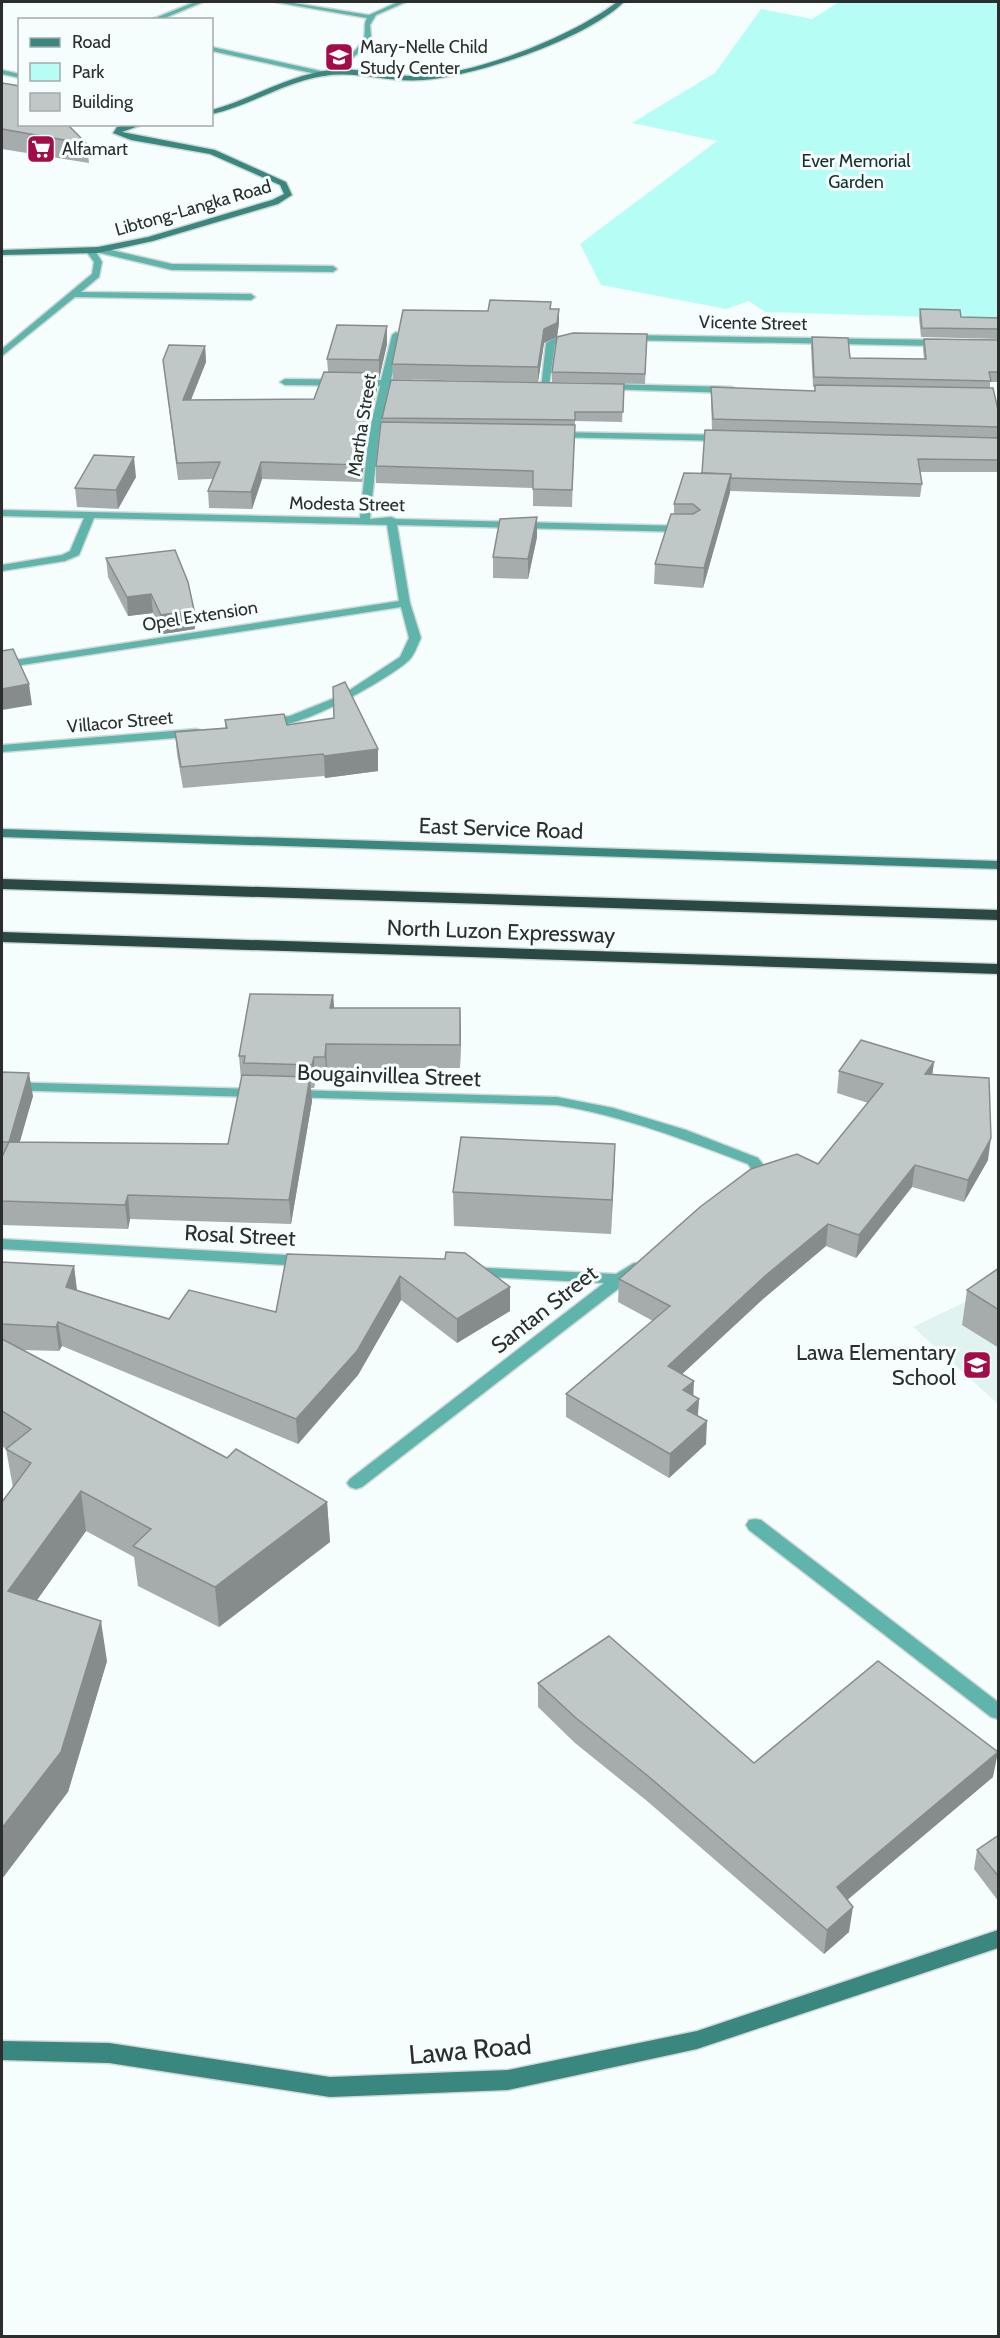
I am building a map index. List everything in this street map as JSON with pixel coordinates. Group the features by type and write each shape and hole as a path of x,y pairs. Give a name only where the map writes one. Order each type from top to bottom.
{"highway":[{"name":"North Luzon Expressway","path":"2,884 999,915"},
{"name":"North Luzon Expressway","path":"2,937 999,969"}],"main road":[{"path":"213,112 233,107 329,73 402,79 448,76 479,68 562,35 611,11 621,2"},
{"name":"Libtong-Langka Road","path":"2,253 94,250 150,239 275,202 288,195 283,184 212,152 117,133 120,129 133,126"},
{"name":"East Service Road","path":"2,833 999,865"},
{"name":"Lawa Road","path":"2,2051 109,2053 330,2087 508,2080 696,2040 999,1939"}],"street":[{"path":"158,18 200,2"},
{"path":"278,2 372,17"},
{"path":"213,49 329,73 360,50 368,36 367,25 373,14 403,2"},
{"path":"2,72 18,76"},
{"path":"94,250 172,267 333,269"},
{"path":"2,353 71,294 87,285 96,275 100,265 94,250"},
{"path":"71,294 251,297"},
{"name":"Martha Street","path":"365,521 374,433 396,335"},
{"path":"544,386 551,343 567,338 585,337"},
{"name":"Vicente Street","path":"620,338 951,343"},
{"path":"285,382 418,383"},
{"path":"532,386 556,386"},
{"path":"592,387 747,391"},
{"path":"374,433 386,433"},
{"path":"541,435 731,438"},
{"name":"Modesta Street","path":"2,513 391,520 692,529"},
{"path":"2,568 64,558 75,553 90,515"},
{"path":"252,726 293,719 346,697 405,658 415,638 405,603 391,520"},
{"name":"Opel Extension","path":"2,665 405,603"},
{"name":"Villacor Street","path":"2,748 138,740 209,732"},
{"name":"Bougainvillea Street","path":"2,1086 558,1101 597,1106 662,1126 753,1161 760,1171 734,1194"},
{"name":"Rosal Street","path":"2,1244 322,1262"},
{"name":"Santan Street","path":"356,1483 648,1258"},
{"path":"453,1270 619,1280"},
{"path":"755,1525 999,1712"}],"shaded area":[{"name":"Lawa Elementary School","path":"998,1286 998,1404 913,1327"}],"green space":[{"name":"Ever Memorial Garden","path":"839,2 998,2 998,319 765,312 749,301 726,309 601,285 580,244 717,141 632,123 715,73 761,9 812,19"}],"building":[{"path":"2,83 18,86 18,126 69,126 87,144 2,129"},
{"path":"490,300 551,302 550,309 559,309 557,323 544,329 538,367 392,364 403,310 488,311"},
{"path":"920,309 960,310 961,317 999,318 999,329 922,328"},
{"path":"337,325 387,326 379,360 327,359"},
{"path":"573,333 647,334 645,374 552,372 557,337"},
{"path":"812,337 848,338 850,358 926,359 924,339 999,340 999,372 989,372 991,381 814,377"},
{"path":"169,345 205,346 183,400 314,399 324,372 377,373 366,416 361,465 261,462 251,492 208,491 220,462 177,463 163,360"},
{"path":"391,380 624,384 623,412 575,412 575,420 382,418"},
{"path":"815,385 993,388 999,414 999,427 713,419 711,387 815,391"},
{"path":"381,422 575,425 572,490 533,489 533,471 376,466"},
{"path":"705,430 999,438 999,460 918,459 922,484 731,478 731,474 702,473"},
{"path":"94,455 134,457 116,490 75,488"},
{"path":"684,473 731,474 704,568 655,564 671,514 693,514 700,510 693,504 674,504"},
{"path":"537,517 528,559 493,557 500,519"},
{"path":"175,550 188,582 194,610 161,615 151,594 127,597 106,558"},
{"path":"13,649 29,684 2,689 2,651"},
{"path":"345,682 378,749 324,756 323,754 181,767 175,732 227,728 225,720 284,714 287,725 334,718 333,687"},
{"path":"250,994 333,995 330,1008 460,1008 460,1045 326,1044 325,1057 314,1057 312,1065 244,1063 245,1056 239,1056"},
{"path":"861,1040 934,1062 925,1074 989,1078 991,1138 968,1180 915,1165 859,1235 828,1224 765,1276 668,1366 694,1381 683,1390 699,1399 687,1410 707,1421 670,1454 566,1394 670,1306 619,1279 700,1207 751,1169 797,1154 818,1164 883,1084 839,1071"},
{"path":"2,1072 29,1073 9,1142 2,1142"},
{"path":"242,1075 310,1077 289,1200 128,1195 125,1205 2,1201 2,1157 9,1142 228,1144"},
{"path":"461,1137 615,1144 612,1200 453,1192"},
{"path":"446,1252 465,1253 510,1287 457,1319 400,1276 357,1351 296,1419 58,1322 56,1327 2,1324 2,1262 74,1266 66,1287 169,1319 189,1290 276,1312 287,1254 445,1259"},
{"path":"999,1268 999,1310 967,1290"},
{"path":"2,1339 227,1458 236,1449 327,1502 215,1587 133,1546 151,1529 81,1491 8,1591 101,1621 61,1752 2,1828 2,1502 31,1463 6,1449 31,1429 2,1411"},
{"path":"609,1636 754,1763 878,1661 998,1752 837,1887 853,1907 827,1930 648,1776 576,1718 538,1683"},
{"path":"999,1835 999,1877 977,1850"}],"place":[{"name":"Mary-Nelle Child Study Center","path":"339,57"},
{"name":"Alfamart","path":"41,149"},
{"name":"Lawa Elementary School","path":"977,1365"}]}
